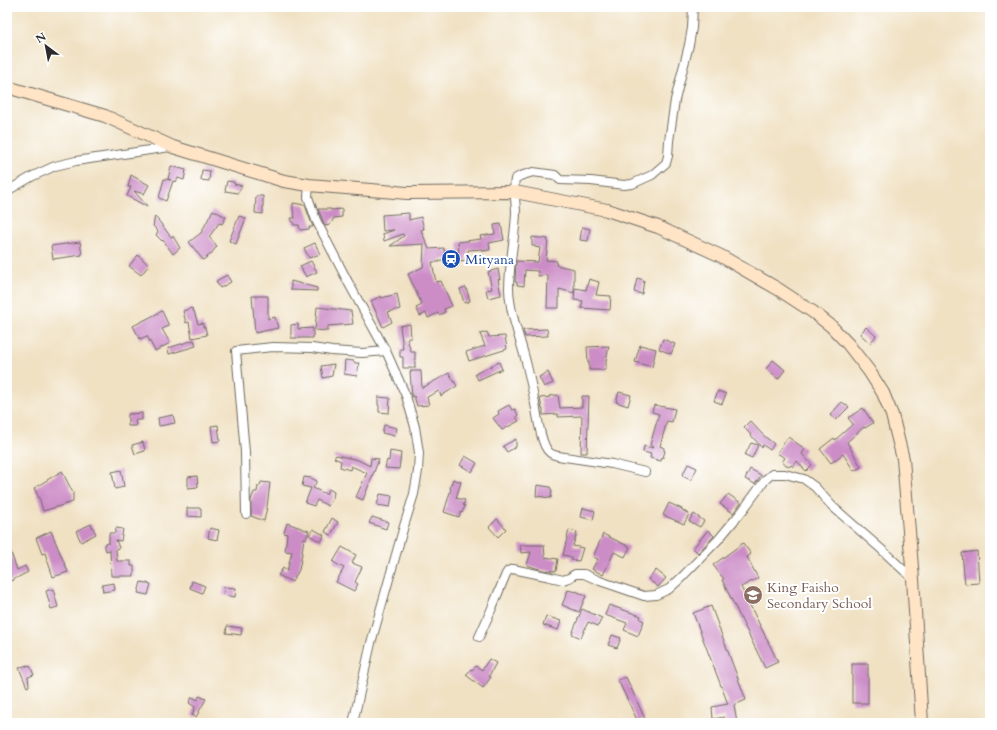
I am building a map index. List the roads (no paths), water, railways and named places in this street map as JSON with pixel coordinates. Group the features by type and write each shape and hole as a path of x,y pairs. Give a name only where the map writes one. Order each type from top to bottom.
{"main road":[{"path":"7,87 104,116 173,146 284,180 309,185 407,193 515,192 607,210 658,226 721,256 778,288 813,312 831,326 848,344 869,371 883,393 892,415 903,459 922,723"}],"street":[{"path":"645,472 612,464 553,455 544,445 526,360 515,326 511,303 510,289 516,221 514,184 515,179 533,172 554,175 560,180 591,181 624,185 632,184 652,175 666,163 675,100 692,28 693,7"},
{"path":"7,191 33,176 55,166 76,161 173,146"},
{"path":"309,185 308,197 316,220 386,351 406,396 415,427 419,452 418,471 414,494 372,643 353,723"},
{"path":"246,514 245,452 236,351 273,346 362,353 386,351"},
{"path":"479,637 506,574 508,571 513,569 519,569 563,580 575,574 584,574 644,596 656,595 669,589 718,540 766,479 772,474 785,474 804,479 815,487 832,506 881,549 912,579"}],"place":[{"name":"Mityana","path":"451,259"},
{"name":"King Faisho Secondary School","path":"753,595"}]}
